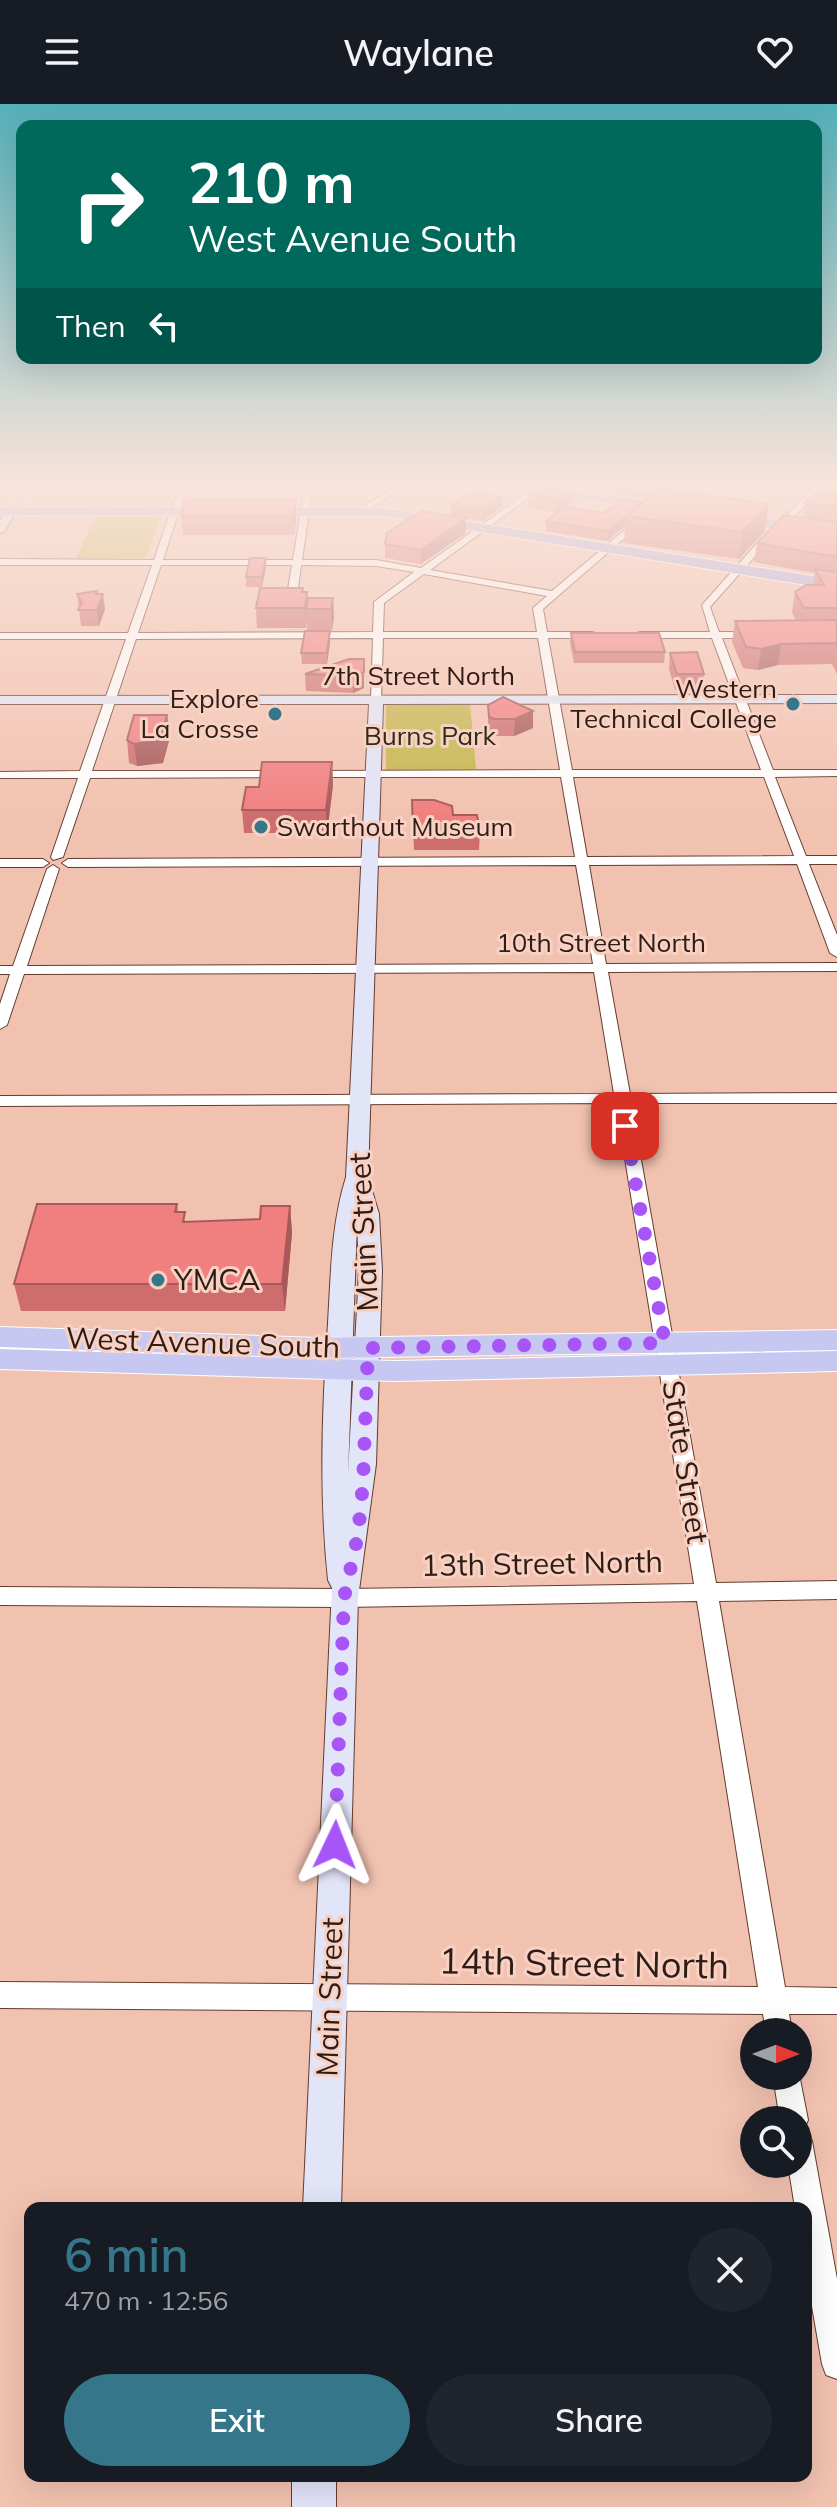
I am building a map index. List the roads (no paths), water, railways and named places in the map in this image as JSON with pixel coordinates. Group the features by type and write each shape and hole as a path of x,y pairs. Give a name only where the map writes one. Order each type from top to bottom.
{"main road":[{"name":"West Avenue South","path":"0,1337 338,1359"},
{"path":"667,1354 837,1340"},
{"path":"667,1354 837,1361"},
{"name":"West Avenue South","path":"0,1359 203,1363 667,1354"}],"street":[{"path":"0,1025 146,596"},
{"name":"Main Street","path":"322,2202 344,1598 358,1535 363,1483 368,1359 368,1202 357,1177 377,636 379,602 387,596"},
{"name":"State Street","path":"550,596 538,605 552,699 667,1354 777,2018"},
{"path":"713,596 706,604 715,635 837,953"},
{"path":"0,636 601,635"},
{"path":"630,635 775,635"},
{"name":"7th Street North","path":"0,700 837,699"},
{"path":"0,775 837,773"},
{"path":"0,863 837,860"},
{"name":"10th Street North","path":"0,970 837,967"},
{"path":"0,1101 837,1098"},
{"path":"344,1598 336,1536 338,1359 347,1214 357,1177"},
{"name":"13th Street North","path":"0,1596 344,1598 837,1590"},
{"name":"14th Street North","path":"0,1995 837,2001"},
{"path":"804,2178 809,2202"},
{"path":"812,2221 837,2364"},
{"path":"314,2482 314,2507"}],"place":[{"name":"Western Technical College","path":"793,704"},
{"name":"Explore La Crosse","path":"275,714"},
{"name":"Swarthout Museum","path":"261,827"},
{"name":"YMCA","path":"158,1280"}],"park label":[{"name":"Burns Park","path":"430,736"}]}
